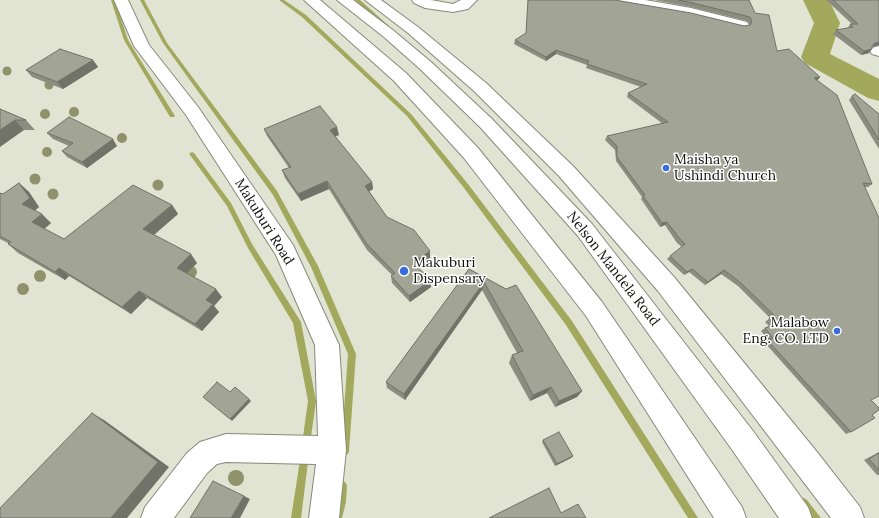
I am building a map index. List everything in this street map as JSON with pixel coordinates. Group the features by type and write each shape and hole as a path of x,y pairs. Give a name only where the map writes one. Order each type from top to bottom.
{"street":[{"name":"Makuburi Road","path":"121,0 142,46 192,111 285,251 327,344 332,450 324,518"},
{"path":"311,0 400,77 471,153 594,309 731,518"},
{"name":"Nelson Mandela Road","path":"344,0 389,34 425,65 486,123 585,230 738,434 797,518"},
{"path":"372,0 413,30 480,87 566,171 666,284 807,462 849,518"},
{"path":"419,0 430,5 453,8 463,6 470,0"},
{"path":"619,0 691,12 742,25"},
{"path":"156,518 197,463 210,452 226,448 332,450"}],"building":[{"path":"528,0 615,0 691,13 744,26 750,25 752,22 750,17 678,0 749,0 755,13 769,15 777,51 789,49 820,77 814,78 837,95 872,184 863,183 879,218 879,396 871,400 879,408 879,410 872,415 875,418 851,432 768,341 773,338 765,328 773,325 769,318 775,316 741,283 724,270 708,282 692,269 687,272 670,256 685,244 667,222 662,223 643,196 645,195 617,157 617,146 607,136 668,122 628,93 647,84 587,64 589,61 556,50 546,57 515,40 526,33"},
{"path":"833,0 879,0 879,42 872,46 872,49 864,51 836,30 853,27 850,24 858,24"},
{"path":"60,49 93,60 57,82 26,70"},
{"path":"855,94 879,114 879,140 852,96"},
{"path":"320,106 337,127 330,130 372,182 365,186 387,217 414,230 430,251 413,263 431,280 409,296 391,276 395,273 366,243 327,181 298,194 282,170 291,167 264,129"},
{"path":"0,109 26,120 15,120 0,130"},
{"path":"69,117 113,139 82,162 62,151 73,143 47,133"},
{"path":"19,183 30,198 22,204 42,214 32,222 64,239 133,185 172,205 143,229 191,254 177,268 216,289 206,300 213,304 195,324 139,291 122,307 59,268 55,272 8,244 11,242 0,236 0,193 3,194"},
{"path":"469,269 506,289 516,285 582,391 559,401 551,387 533,395 512,355 523,351 484,282 404,394 386,382"},
{"path":"217,382 230,392 235,387 249,399 230,419 203,397"},
{"path":"92,413 158,462 111,518 0,518 0,508"},
{"path":"559,432 573,456 557,464 543,440"},
{"path":"879,453 879,470 869,459"},
{"path":"213,481 244,496 231,518 190,518"},
{"path":"549,488 561,513 578,504 586,518 489,518"}],"waterway":[{"path":"113,0 126,40 172,116"},
{"path":"142,0 165,43 275,193 314,266 352,354 345,451"},
{"path":"281,0 304,16 409,115 466,186 569,323 693,518"},
{"path":"357,0 387,27"},
{"path":"816,0 827,23 815,57 879,91"},
{"path":"192,154 229,205 250,246 297,322 312,401 306,444"},
{"path":"296,518 305,454"},
{"path":"337,518 341,502 342,485"},
{"path":"804,503 816,518"}],"place":[{"name":"Maisha ya Ushindi Church","path":"666,168"},
{"name":"Makuburi Dispensary","path":"404,271"},
{"name":"Malabow Eng. CO. LTD","path":"837,331"}]}
